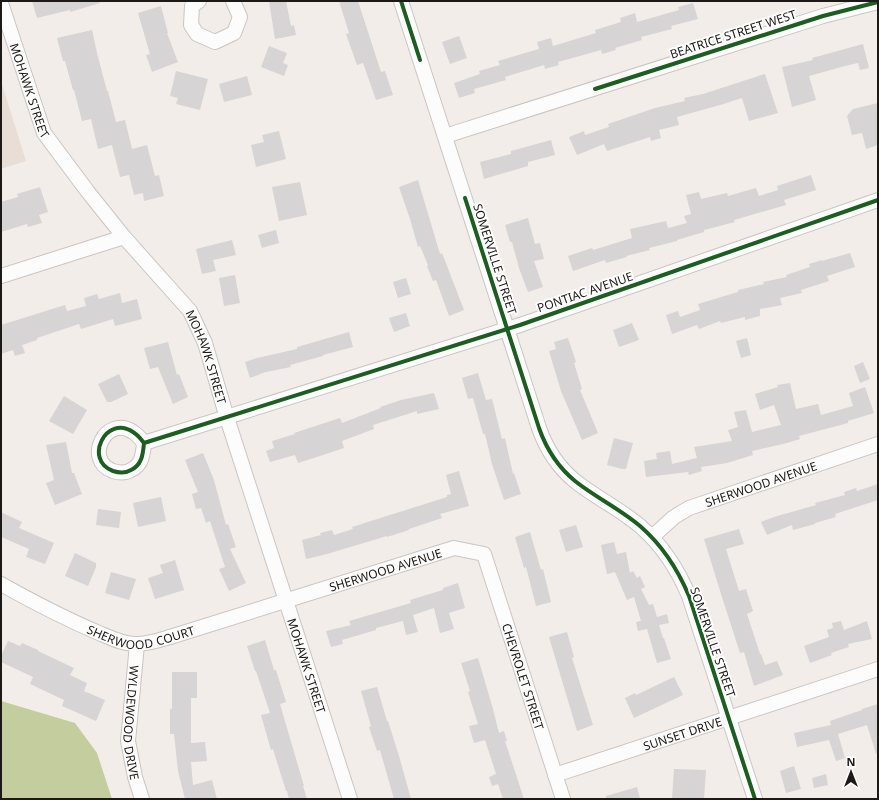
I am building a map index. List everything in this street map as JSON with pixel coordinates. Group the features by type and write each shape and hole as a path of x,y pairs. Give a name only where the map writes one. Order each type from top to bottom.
{"street":[{"path":"199,1 192,6 191,25 197,34 215,42 234,33 240,17 233,1"},
{"name":"SOMERVILLE STREET","path":"402,1 538,428 544,442 556,461 574,480 642,527 672,562 689,596 755,799"},
{"name":"BEATRICE STREET WEST","path":"445,136 823,16 878,2"},
{"name":"MOHAWK STREET","path":"1,3 44,133 88,192 124,236 190,311 205,343 227,418 350,799"},
{"name":"PONTIAC AVENUE","path":"144,443 507,329 878,200"},
{"path":"1,276 124,236"},
{"name":"SHERWOOD AVENUE","path":"652,538 674,517 689,508 878,444"},
{"name":"SHERWOOD AVENUE","path":"286,600 454,548 484,554"},
{"name":"CHEVROLET STREET","path":"484,554 563,799"},
{"name":"SHERWOOD COURT","path":"1,584 60,616 114,639 126,643 137,644 170,637 286,600"},
{"name":"WYLDEWOOD DRIVE","path":"137,644 128,741 135,777 142,799"},
{"name":"SUNSET DRIVE","path":"555,775 878,669"}],"shaded area":[{"path":"1,81 26,161 1,169"}],"green space":[{"path":"1,701 75,723 97,753 112,799 1,799"}],"building":[{"path":"32,1 99,1 100,3 70,12 70,10 37,18"},
{"path":"269,1 286,1 291,26 294,25 296,35 275,39"},
{"path":"339,1 358,1 381,72 385,71 393,95 376,100 363,63 357,65 346,34 349,33"},
{"path":"693,3 698,19 671,26 672,29 641,37 642,40 615,48 616,50 602,54 601,50 558,62 559,65 545,69 544,65 505,77 506,80 474,89 475,93 459,98 454,83 480,74 479,71 500,65 498,61 539,49 537,42 551,38 553,46 596,33 595,30 621,22 620,18 635,13 637,22 679,10 678,7"},
{"path":"161,6 167,33 178,62 152,72 146,55 150,54 138,13"},
{"path":"92,30 116,122 125,120 132,149 147,145 155,176 159,175 164,196 144,201 143,193 134,195 129,175 120,177 112,145 98,149 91,119 82,121 74,90 65,61 63,61 57,38"},
{"path":"459,36 467,58 450,64 442,42"},
{"path":"863,44 869,68 860,70 858,63 809,76 816,100 792,107 782,67 813,60 812,58"},
{"path":"269,46 287,53 283,63 288,65 284,76 261,67"},
{"path":"176,71 208,79 200,110 176,104 178,98 170,96"},
{"path":"765,74 778,113 749,121 742,98 677,117 679,125 659,130 661,138 651,141 650,137 607,151 604,144 577,155 569,137 584,131 585,135 609,127 608,124 655,108 685,101 684,98 703,94"},
{"path":"247,76 252,95 224,102 219,84"},
{"path":"878,103 878,145 866,149 862,133 852,135 847,116 853,109"},
{"path":"279,131 286,159 256,167 251,145 264,142 262,135"},
{"path":"551,140 555,155 528,162 528,166 484,179 480,162 511,154 511,151"},
{"path":"811,175 816,190 784,200 786,205 734,220 735,222 704,230 704,232 677,241 649,248 650,250 606,263 605,260 573,271 568,256 592,248 593,250 632,238 630,229 666,221 668,228 687,223 684,216 691,214 686,195 699,192 701,199 727,193 728,196 756,188 759,196 778,190 777,186"},
{"path":"418,180 440,254 442,253 464,310 449,316 436,280 433,281 420,246 418,247 399,187"},
{"path":"300,182 307,215 279,221 272,187"},
{"path":"40,187 48,212 39,215 42,223 28,227 27,224 1,232 1,202 18,197 17,194"},
{"path":"528,218 535,244 540,243 544,259 534,261 543,287 528,292 505,225"},
{"path":"276,230 279,243 262,248 258,235"},
{"path":"232,240 236,255 213,260 216,271 202,274 196,249"},
{"path":"850,253 855,267 827,276 829,281 801,290 802,293 780,298 782,305 760,309 760,316 745,320 745,317 721,323 720,321 699,329 697,325 672,334 666,315 678,311 680,317 700,310 698,304 738,292 738,290 764,284 763,282 787,277 786,275 810,267 809,264"},
{"path":"235,275 240,303 224,306 219,278"},
{"path":"406,278 411,294 398,298 393,282"},
{"path":"120,293 122,303 137,299 142,319 115,326 113,319 81,329 79,324 37,338 37,340 22,345 25,353 15,356 13,350 1,354 1,325 65,305 67,311 86,306 84,298 97,294 99,299"},
{"path":"406,313 410,326 394,332 389,318"},
{"path":"632,323 639,340 619,347 613,330"},
{"path":"349,332 353,347 290,365 291,367 266,372 250,378 245,362 297,349 297,347"},
{"path":"568,338 576,362 574,363 582,389 580,390 598,433 582,440 561,391 549,351 556,349 554,342"},
{"path":"747,338 751,355 741,358 736,341"},
{"path":"168,342 177,375 179,374 188,397 173,404 158,367 150,369 144,348"},
{"path":"863,362 870,379 860,383 854,366"},
{"path":"478,373 486,400 492,399 502,439 505,438 513,474 514,473 521,494 504,500 473,398 468,399 462,378"},
{"path":"119,374 128,394 111,402 107,402 98,384"},
{"path":"790,383 796,409 818,404 821,415 853,406 849,393 865,387 874,413 848,421 848,423 799,436 800,439 752,451 753,455 727,463 701,467 702,471 689,475 688,472 646,477 644,461 657,459 656,453 670,451 672,464 697,458 694,447 732,441 728,430 738,427 734,412 746,410 752,432 781,425 774,405 760,410 755,394 778,387 777,385"},
{"path":"434,393 439,409 417,414 417,411 373,425 374,429 342,441 344,448 298,463 295,455 270,462 266,451 274,448 272,441 340,418 342,423 401,400"},
{"path":"64,396 87,410 73,434 49,421"},
{"path":"614,438 633,443 626,469 607,465"},
{"path":"66,442 72,473 74,473 82,494 55,505 46,483 54,480 46,445"},
{"path":"203,453 214,480 226,525 228,524 236,547 230,549 246,583 229,591 219,569 225,567 210,521 206,523 201,508 196,509 192,494 198,492 185,460"},
{"path":"459,471 469,506 440,514 442,518 409,530 306,559 302,540 321,535 320,533 332,530 334,535 353,529 352,527 447,497 447,495 451,494 446,475"},
{"path":"878,484 878,500 835,514 836,517 815,524 793,530 792,525 767,535 761,522 816,505 815,503 845,495 844,492 856,488 857,491"},
{"path":"161,497 166,521 138,527 133,503"},
{"path":"98,509 121,512 119,528 96,525"},
{"path":"1,512 22,522 19,528 54,543 45,564 26,557 29,549 1,537"},
{"path":"576,525 583,547 566,552 559,530"},
{"path":"739,529 744,544 726,549 739,591 746,589 753,611 747,614 760,654 765,665 777,661 783,675 754,686 744,652 740,653 704,539"},
{"path":"530,532 541,570 543,569 551,602 536,606 526,567 524,568 515,537"},
{"path":"614,542 617,554 626,552 630,573 633,571 637,578 640,576 645,587 641,589 649,605 653,604 657,617 667,614 669,623 659,625 671,659 657,663 647,629 638,631 636,622 641,621 634,597 627,600 615,572 607,574 601,545"},
{"path":"75,553 96,563 96,567 88,586 65,576"},
{"path":"175,560 184,590 155,599 148,578 163,573 160,565"},
{"path":"111,572 136,579 129,600 105,593"},
{"path":"458,583 465,608 449,613 454,629 440,633 434,608 413,615 418,632 406,635 403,621 376,628 376,630 342,640 343,644 331,647 326,631 351,625 349,621 411,603 410,600 443,590 443,588"},
{"path":"841,621 844,630 867,621 872,639 848,644 849,647 831,653 832,655 810,663 804,646 829,637 827,630 833,628 832,623"},
{"path":"567,632 574,657 572,658 593,725 577,731 549,637"},
{"path":"265,640 286,702 280,704 307,799 289,799 273,749 271,750 261,715 270,713 247,646"},
{"path":"8,641 20,646 22,643 74,668 70,675 87,683 84,691 105,700 96,721 62,706 64,700 30,684 33,677 1,662 1,656"},
{"path":"478,658 499,733 504,731 507,741 505,741 524,799 503,799 498,784 492,786 489,777 496,774 485,740 474,743 469,726 478,724 461,663"},
{"path":"172,672 197,672 197,698 191,698 191,743 205,742 207,761 191,762 193,785 212,780 217,799 185,799 178,771 174,734 170,734"},
{"path":"674,677 683,695 634,718 625,698 635,693 636,695"},
{"path":"377,687 411,799 394,799 380,750 377,751 369,727 371,726 361,691"},
{"path":"878,704 878,753 876,754 867,725 838,734 845,758 836,761 829,740 797,747 794,733 831,725 830,721"},
{"path":"794,766 801,789 786,793 780,771"},
{"path":"674,769 706,770 704,799 672,799"},
{"path":"826,774 828,785 814,788 812,778"},
{"path":"637,787 640,799 606,799 606,796"}],"cycle path":[{"path":"401,1 420,60"},
{"path":"595,89 823,16 878,2"},
{"path":"465,198 545,443 553,457 569,476 640,526 648,533 669,558 689,596 755,799"},
{"path":"144,443 133,432 123,428 114,429 107,434 102,441 99,449 100,458 104,465 113,471 127,472 135,468 140,462 144,443 520,325 878,200"}]}
